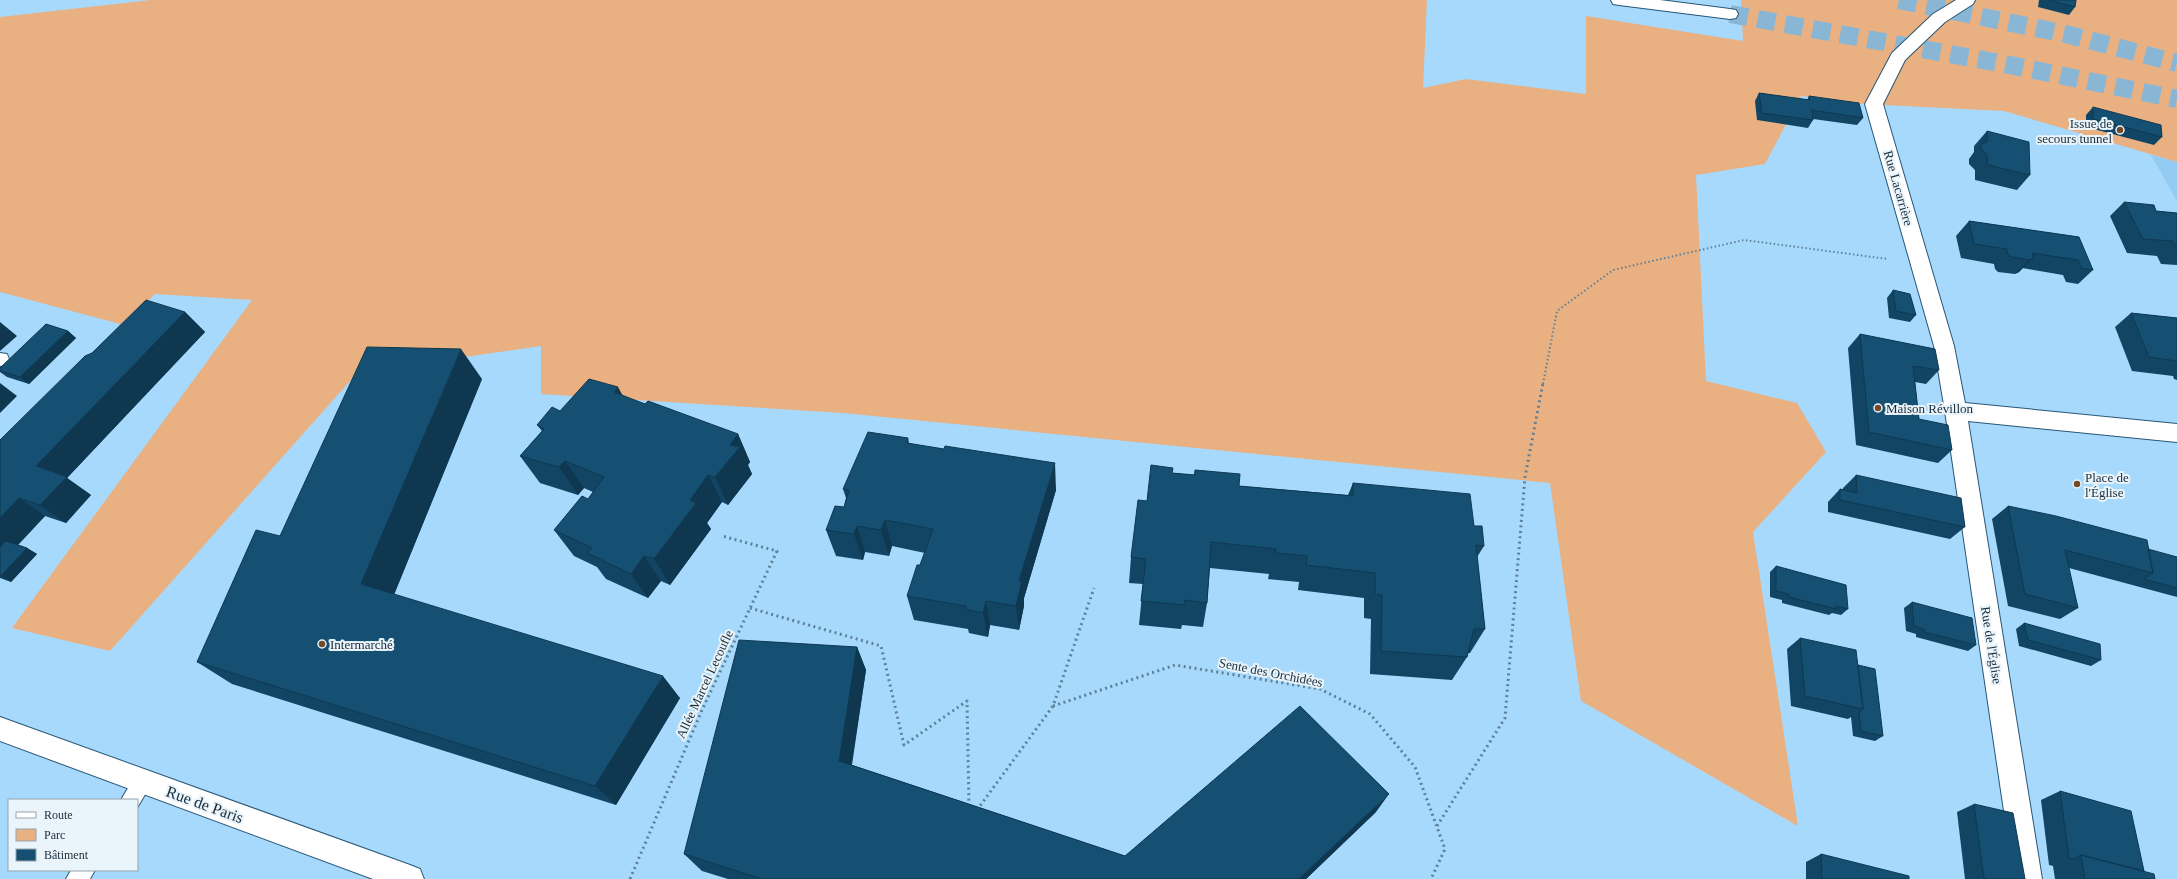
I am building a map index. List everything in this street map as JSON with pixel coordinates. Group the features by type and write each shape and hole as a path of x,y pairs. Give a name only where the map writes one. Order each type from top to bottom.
{"main road":[{"path":"1619,0 1730,14"},
{"name":"Rue Lacarrière","path":"1956,411 1944,346 1874,104 1898,57 1939,18 1967,0"},
{"path":"1956,411 2177,433"},
{"name":"Rue de l'Église","path":"1956,411 2028,879"},
{"name":"Rue de Paris","path":"0,729 137,790 410,879"}],"path":[{"path":"1437,826 1505,718 1525,477 1557,311 1613,270 1744,240 1921,264"},
{"name":"Allée Marcel Lecoufle","path":"630,879 702,710 777,551 722,536"},
{"path":"974,815 1052,706 1094,588"},
{"path":"750,608 881,646 904,745 967,701 969,813"},
{"name":"Sente des Orchidées","path":"1052,706 1175,665 1320,689 1370,714 1415,767 1445,849 1431,879"}],"shaded area":[{"path":"2151,155 2177,162 2177,201"}],"green space":[{"path":"151,0 1427,0 1423,88 1466,79 1586,94 1586,16 1743,41 1741,0 2177,0 2177,162 2004,111 1863,104 1801,96 1765,164 1696,175 1706,381 1797,403 1826,452 1753,532 1798,826 1581,701 1550,483 843,413 541,394 541,346 358,372 110,651 12,628 252,300 155,294 124,325 0,292 0,17"}],"building":[{"path":"2049,0 2076,0 2075,7"},
{"path":"1759,93 1810,100 1809,96 1859,103 1863,118 1812,110 1813,120 1762,113"},
{"path":"2093,107 2161,125 2162,137 2093,119"},
{"path":"1987,131 2029,142 2030,175 1988,165 1987,155 1981,149 1981,144 1987,142"},
{"path":"2124,202 2154,205 2156,211 2177,213 2177,249 2173,241 2143,239"},
{"path":"1969,221 2079,237 2093,270 2081,268 2078,260 2032,253 2033,258 2029,260 2008,255 2007,249 1974,244"},
{"path":"1893,290 1910,294 1916,315 1896,311"},
{"path":"146,300 185,312 36,466 67,477 40,505 19,498 0,518 0,440 85,356 92,353"},
{"path":"2131,313 2177,318 2177,361 2149,357"},
{"path":"46,324 68,331 20,377 0,371 0,368"},
{"path":"1860,334 1935,349 1939,370 1913,366 1919,419 1948,425 1952,450 1869,432"},
{"path":"367,347 461,349 361,584 663,676 595,786 197,662 256,530 280,536"},
{"path":"589,379 618,387 614,392 645,404 648,401 738,434 730,445 740,447 715,477 708,475 690,500 696,503 654,559 644,556 631,574 587,553 592,548 554,530 582,496 588,499 604,477 565,461 559,467 520,456 544,429 537,425 552,407 560,411"},
{"path":"868,432 908,438 907,443 944,449 945,446 1055,463 1019,581 1022,581 1016,606 986,601 983,613 964,609 966,606 907,596 917,565 920,565 933,529 885,520 881,530 857,526 854,534 826,530 835,506 844,507 849,490 843,489"},
{"path":"1151,465 1173,468 1172,473 1195,475 1195,470 1240,474 1239,486 1353,496 1353,483 1470,494 1474,526 1482,526 1484,546 1476,545 1485,629 1474,629 1467,657 1381,651 1382,595 1375,594 1375,573 1306,565 1307,556 1275,553 1276,549 1211,542 1207,603 1185,600 1184,605 1141,601 1146,559 1131,557 1138,500 1147,501"},
{"path":"1856,475 1961,498 1965,527 1840,500 1840,489 1857,493"},
{"path":"2008,506 2056,516 2147,540 2153,573 2065,550 2078,608 2025,594"},
{"path":"6,541 27,548 0,576 0,547"},
{"path":"2148,549 2177,557 2177,588 2143,579 2153,573"},
{"path":"1776,566 1846,585 1848,609 1836,606 1836,609 1789,597 1789,594 1776,591"},
{"path":"1912,602 1972,618 1976,645 1924,632 1924,629 1914,626"},
{"path":"2024,623 2100,644 2101,660 2028,640"},
{"path":"1800,638 1856,650 1863,709 1805,696"},
{"path":"739,640 857,647 839,761 1125,856 1300,706 1389,794 1299,879 762,879 684,854"},
{"path":"1858,665 1875,669 1883,736 1861,731 1859,712 1863,709"},
{"path":"2060,791 2131,811 2144,871 2081,855 2073,859 2069,858"},
{"path":"1974,804 2013,813 2025,879 1984,878"},
{"path":"1821,854 1909,876 1909,879 1822,879"},
{"path":"2081,855 2154,874 2155,879 2085,879"}],"tunnel":[{"path":"1899,0 2066,34 2177,63"},
{"path":"1730,14 2005,64 2177,99"}],"place":[{"name":"Issue de secours tunnel","path":"2120,130"},
{"name":"Maison Révillon","path":"1878,408"},
{"name":"Place de l'Église","path":"2077,484"},
{"name":"Intermarché","path":"322,644"}]}
